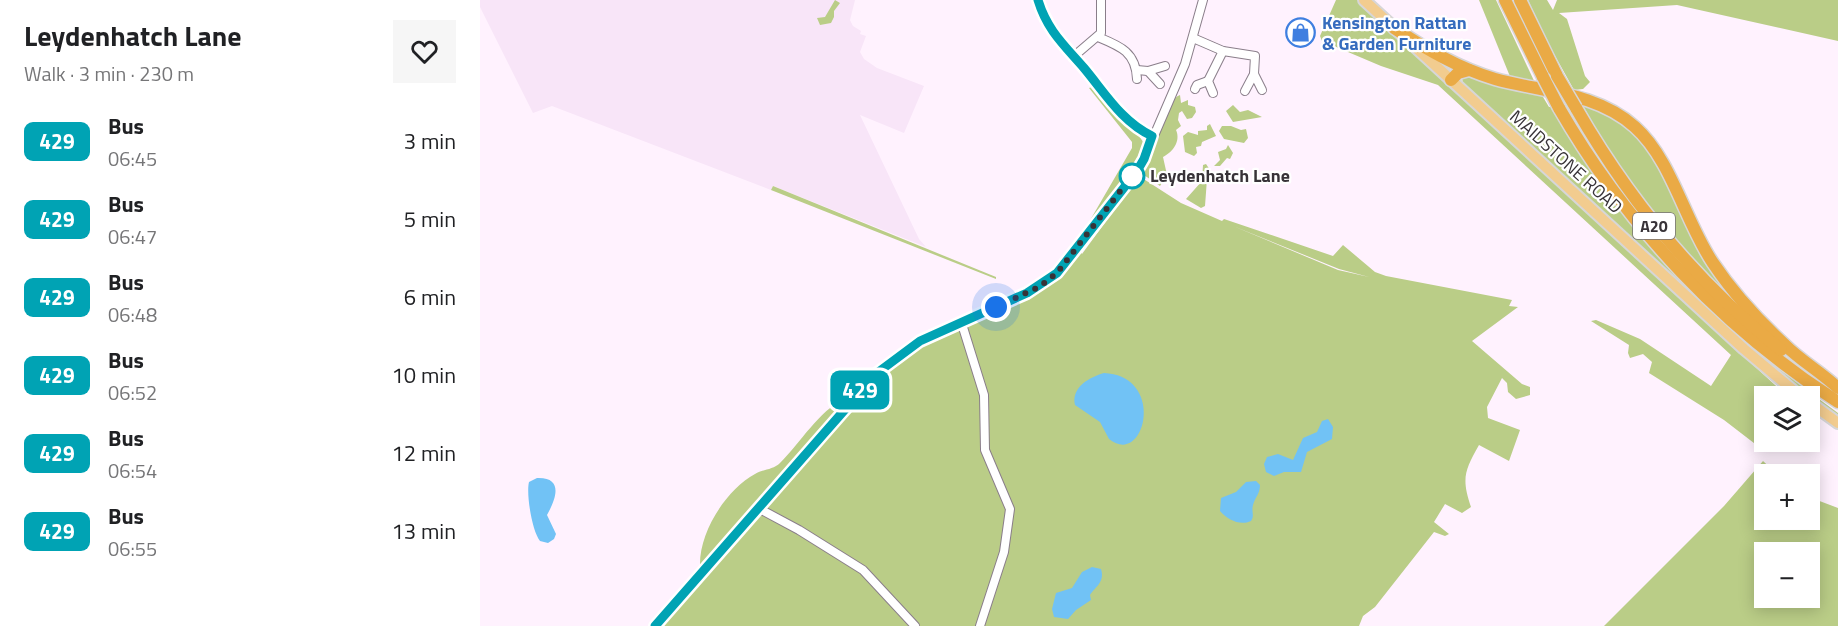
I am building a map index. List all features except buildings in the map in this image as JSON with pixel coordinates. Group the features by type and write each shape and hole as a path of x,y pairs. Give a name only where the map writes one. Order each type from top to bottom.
{"highway":[{"name":"A20","path":"1505,0 1559,108 1586,154 1635,220 1700,291 1796,373 1838,402"},
{"name":"A20","path":"1520,0 1557,76 1620,180 1649,220 1748,330 1838,389"},
{"name":"A20","path":"1394,28 1427,50 1469,70 1496,79 1583,99 1611,110 1634,126 1656,153 1694,232 1725,279 1786,346 1838,389"},
{"path":"1451,80 1458,73 1469,70"}],"main road":[{"name":"MAIDSTONE ROAD","path":"1364,0 1744,349 1788,386"},
{"path":"1820,410 1838,423"}],"street":[{"path":"1038,0 1044,20 1053,35 1121,113 1152,136"},
{"path":"1073,57 1098,37 1102,27 1101,0"},
{"path":"655,626 834,419 877,373 920,341 1027,293 1057,273 1144,159 1152,136 1180,77 1203,0"},
{"path":"1098,37 1128,50 1137,70 1137,79"},
{"path":"1193,38 1223,51 1255,56 1254,74 1245,91"},
{"path":"1194,89 1197,85 1208,81 1223,51"},
{"path":"1137,70 1148,71 1165,66"},
{"path":"1148,71 1160,84"},
{"path":"1254,74 1262,90"},
{"path":"1208,81 1213,93"},
{"path":"961,321 984,395 985,450 1010,509 1004,552 980,626"},
{"path":"758,508 799,530 862,570 915,626"}],"shaded area":[{"path":"480,0 855,0 850,20 853,26 861,31 860,34 866,36 860,52 864,59 877,68 924,86 904,133 860,115 919,239 926,247 773,186 771,190 552,106 533,113 480,7"}],"green space":[{"path":"835,0 840,3 834,11 831,23 820,25 817,18 825,17"},
{"path":"1336,0 1358,0 1616,235 1614,238 1776,386 1754,386 1754,443 1724,420 1649,373 1652,362 1643,354 1630,358 1629,345 1591,321 1596,320 1640,339 1711,386 1731,355 1438,85 1381,66 1322,41 1320,36"},
{"path":"1479,0 1496,0 1536,85 1511,79"},
{"path":"1528,0 1547,0 1553,10 1557,0 1838,0 1838,41 1677,5 1559,13 1567,19 1585,76 1590,82 1583,89 1574,90"},
{"path":"1468,74 1540,92 1611,196 1644,237 1716,313 1803,386 1795,386 1747,347 1463,85 1462,77"},
{"path":"1092,87 1131,126 1145,147 1084,234 1058,265 1085,229 1132,148 1132,142 1089,88"},
{"path":"1180,95 1181,103 1188,100 1188,105 1195,107 1196,112 1192,118 1187,119 1182,111 1179,113 1178,120 1181,126 1176,130 1175,146 1163,157 1167,175 1160,186 1141,173 1169,107"},
{"path":"1581,102 1611,115 1633,130 1650,149 1675,200 1758,322 1706,273 1659,221 1618,164"},
{"path":"1233,105 1240,112 1248,110 1262,117 1233,122 1226,111"},
{"path":"1210,124 1216,136 1196,147 1197,153 1194,156 1185,152 1183,136 1188,132 1198,135 1198,131 1207,130"},
{"path":"1222,126 1246,129 1248,138 1244,143 1224,139 1219,131"},
{"path":"1228,145 1233,153 1230,159 1227,158 1220,166 1214,166 1220,160 1218,152 1226,149"},
{"path":"1206,164 1210,170 1205,206 1201,208 1186,199 1202,181 1203,165"},
{"path":"1139,176 1181,203 1222,221 1224,219 1333,256 1343,245 1375,272 1386,276 1512,300 1509,306 1518,307 1472,341 1522,384 1530,387 1530,395 1516,399 1508,392 1507,383 1502,378 1487,407 1488,418 1520,430 1509,461 1479,445 1470,461 1465,481 1471,507 1462,513 1445,504 1434,522 1449,534 1445,536 1434,532 1375,607 1363,616 1359,626 655,626 860,390 920,341 961,329 965,335 967,324 1045,286 1058,276 1080,251 1082,254","holes":["1233,226 1339,269 1369,277 1338,270"]},
{"path":"773,186 996,277 996,279 771,190"},
{"path":"845,398 847,400 700,566 701,553 709,526 734,490 758,472 780,463 826,411"},
{"path":"1820,399 1838,413 1838,416 1820,405"},
{"path":"1754,471 1754,530 1820,530 1820,501 1838,508 1838,626 1604,626 1724,506"}],"water":[{"path":"1104,373 1124,378 1136,389 1143,403 1144,418 1140,432 1132,441 1122,445 1109,439 1100,422 1075,405 1079,388 1093,377"},
{"path":"1328,419 1333,427 1332,439 1307,452 1301,472 1284,472 1274,476 1266,472 1264,464 1267,457 1278,454 1293,460 1303,438 1317,432 1322,421"},
{"path":"537,478 551,481 556,490 547,515 556,534 554,539 548,543 540,541 537,536 530,512 529,482"},
{"path":"1256,481 1260,488 1253,505 1251,521 1243,523 1234,521 1220,511 1221,498 1236,492 1246,482"},
{"path":"1092,567 1101,569 1102,577 1090,595 1091,600 1076,610 1068,619 1054,617 1052,609 1056,593 1072,588 1082,572"}],"bus line":[{"name":"429","path":"655,626 803,454 877,373 906,350 940,330 1014,300 1039,287 1057,273 1137,171 1148,151 1152,136 1121,113 1083,67 1062,47 1044,20 1038,0"}],"place":[{"name":"Kensington Rattan & Garden Furniture","path":"1301,33"},
{"name":"Leydenhatch Lane","path":"1132,176"}],"route":[{"path":"996,307 1039,287 1057,273 1132,176"}]}
